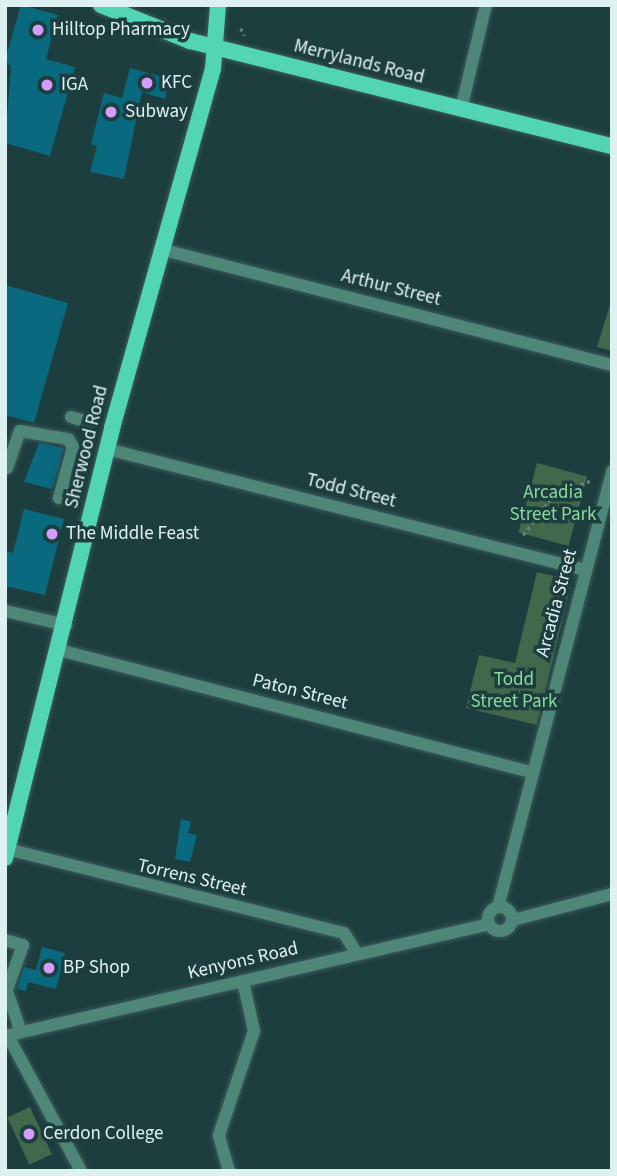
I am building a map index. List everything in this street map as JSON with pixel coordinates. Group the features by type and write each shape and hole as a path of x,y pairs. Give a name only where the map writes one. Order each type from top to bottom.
{"main road":[{"name":"Merrylands Road","path":"101,5 119,9 215,48 612,146"},
{"name":"Sherwood Road","path":"6,853 60,650 107,449 215,48 218,5"}],"street":[{"path":"461,109 486,5"},
{"name":"Arthur Street","path":"160,249 612,365"},
{"path":"71,418 91,423"},
{"path":"7,468 20,431 68,439 72,447 59,498"},
{"name":"Todd Street","path":"107,449 586,570"},
{"name":"Arcadia Street","path":"489,924 498,907 531,772 612,471"},
{"path":"5,611 66,625"},
{"name":"Paton Street","path":"60,650 531,772"},
{"name":"Torrens Street","path":"6,853 344,933 357,954"},
{"path":"498,907 509,910 513,920 612,894"},
{"name":"Kenyons Road","path":"12,1035 489,924 502,931 513,920"},
{"path":"5,940 23,945 6,995 12,1035 81,1171"},
{"path":"229,1171 219,1135 254,1031 243,981"}],"path":[{"path":"241,28 244,35"},
{"path":"523,535 554,494 590,481"}],"green space":[{"path":"612,298 612,351 597,347"},
{"name":"Arcadia Street Park","path":"537,463 587,476 569,546 518,533"},
{"name":"Todd Street Park","path":"537,572 572,580 537,725 466,708 479,655 515,663"},
{"path":"30,1107 52,1154 29,1165 7,1118"}],"building":[{"path":"21,5 58,15 46,59 75,67 50,156 5,143 11,66 5,60"},
{"path":"130,68 170,79 165,99 142,92 124,179 90,172 97,146 91,144 104,93 122,98"},
{"path":"5,285 68,303 34,423 5,415"},
{"path":"39,443 64,448 52,489 24,482"},
{"path":"24,509 64,519 45,595 5,586 5,551 13,553"},
{"path":"181,819 191,822 188,833 197,835 190,862 175,859"},
{"name":"BP Shop","path":"42,947 65,953 56,989 28,982 26,991 17,989 24,967 36,970"}],"place":[{"name":"Hilltop Pharmacy","path":"38,30"},
{"name":"KFC","path":"147,83"},
{"name":"IGA","path":"47,85"},
{"name":"Subway","path":"111,112"},
{"name":"The Middle Feast","path":"52,534"},
{"name":"BP Shop","path":"49,968"},
{"name":"Cerdon College","path":"29,1134"}]}
